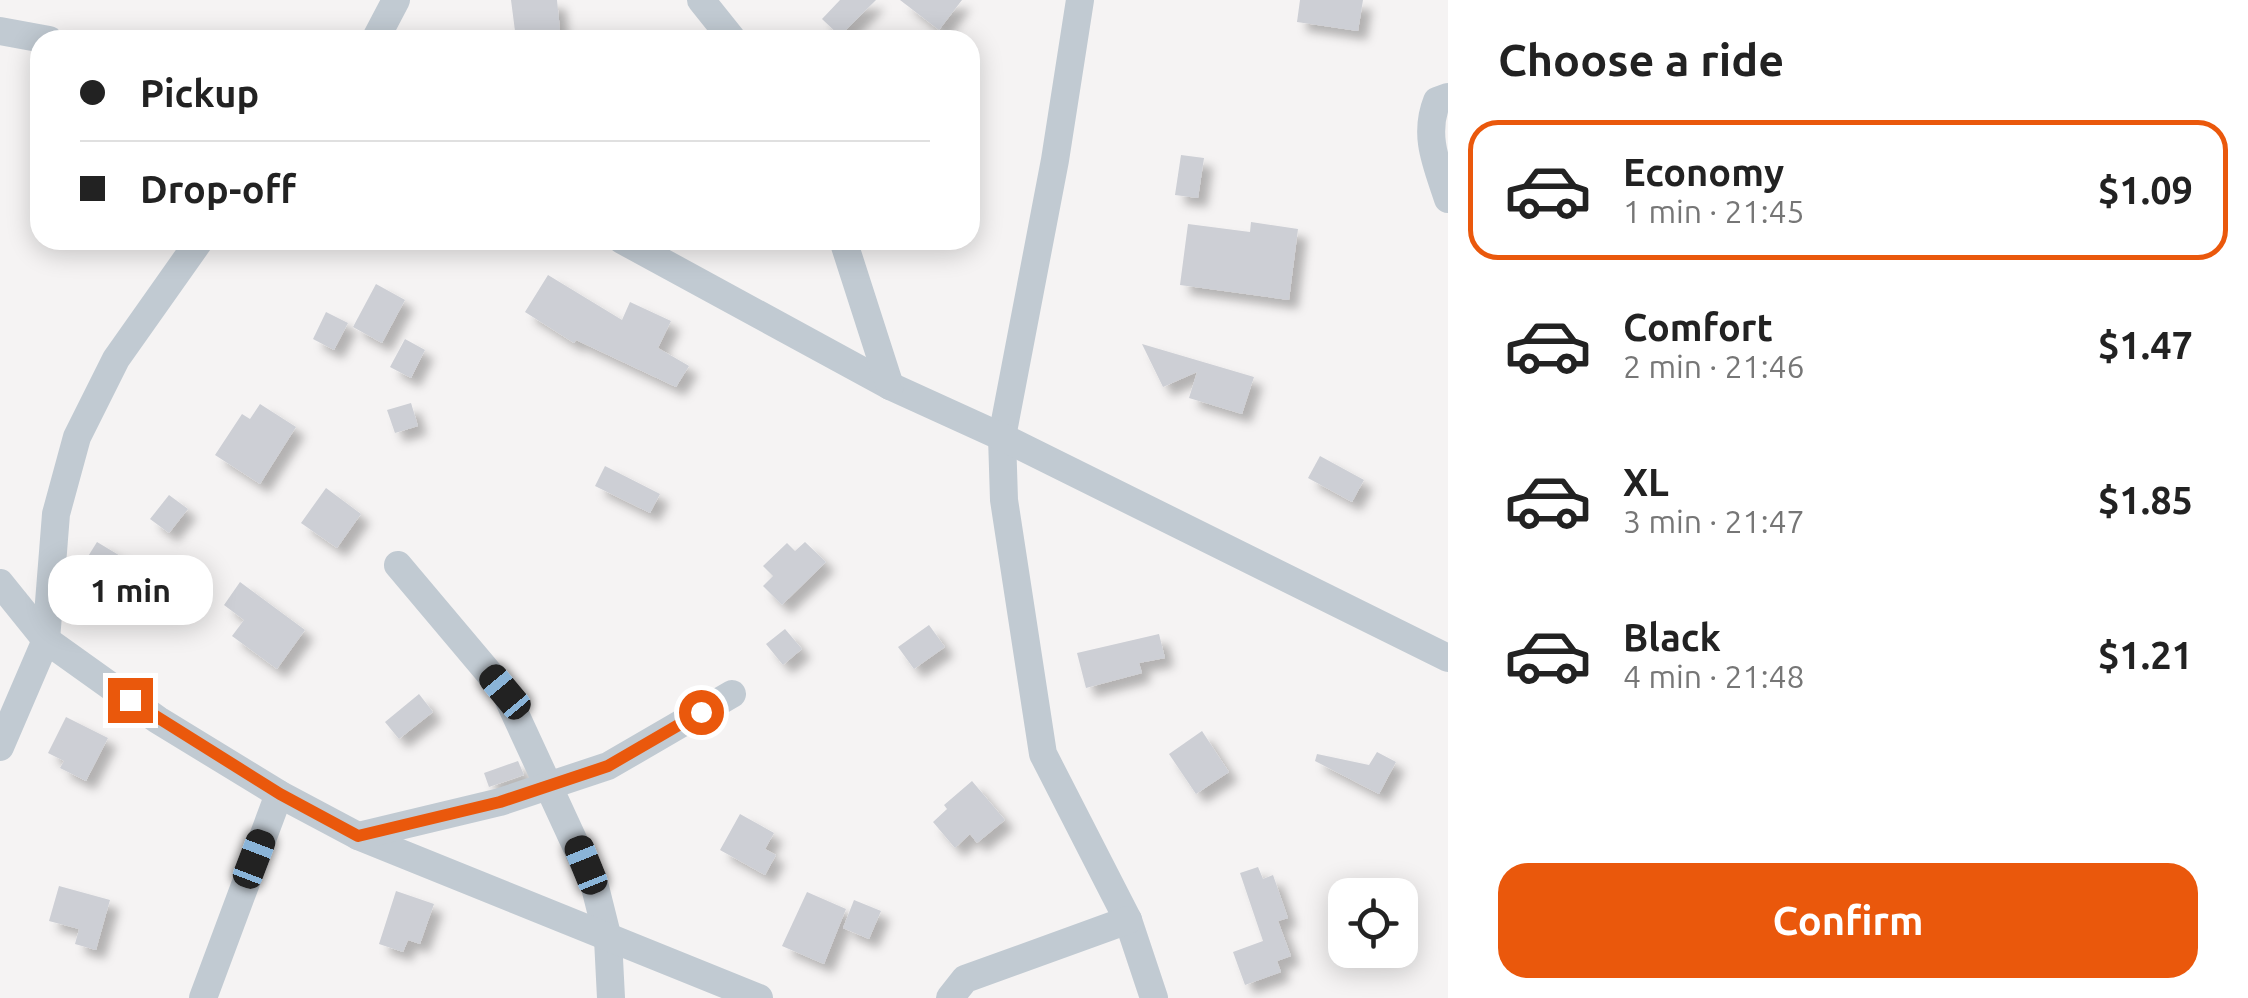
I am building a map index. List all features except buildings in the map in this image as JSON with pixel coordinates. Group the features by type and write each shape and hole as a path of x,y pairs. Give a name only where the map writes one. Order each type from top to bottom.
{"street":[{"path":"380,30 396,0"},
{"path":"701,0 725,30"},
{"path":"1080,0 1055,160 1002,437 1004,500 1043,754 1128,920 1154,998"},
{"path":"0,31 30,37"},
{"path":"1448,97 1437,100 1429,128 1448,200"},
{"path":"0,747 46,640 56,514 77,437 116,359 193,250"},
{"path":"640,250 890,386 1448,656"},
{"path":"846,250 890,386"},
{"path":"398,565 505,692 594,887 608,939 611,998"},
{"path":"0,583 46,640 158,720 280,794 358,836 760,998"},
{"path":"358,836 551,786 608,766 732,694"},
{"path":"204,998 280,794"},
{"path":"950,998 965,980 1128,920"}],"route":[{"path":"130,700 280,794 358,836 500,802 608,766 701,712"}]}
